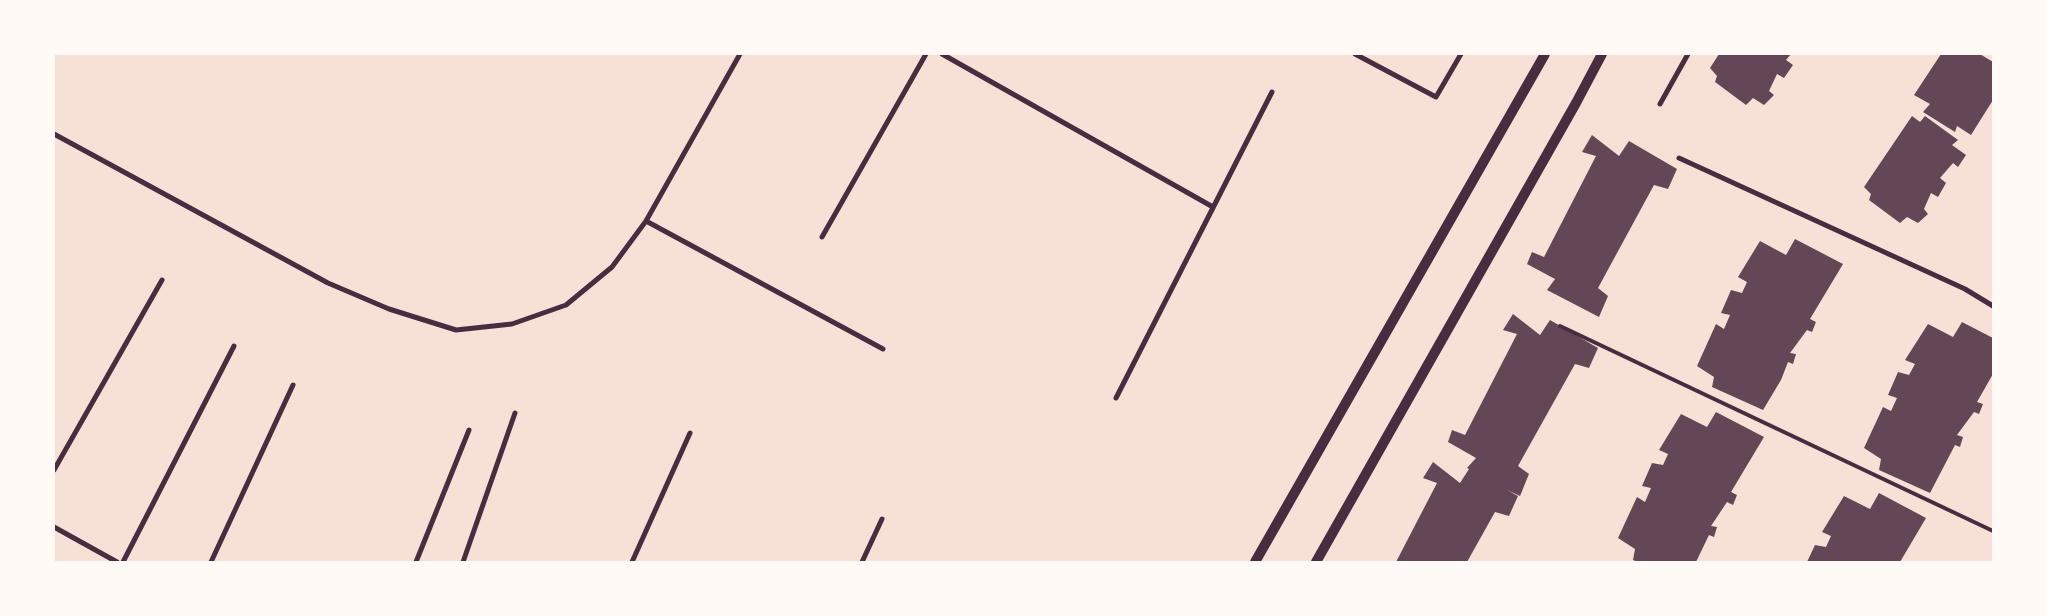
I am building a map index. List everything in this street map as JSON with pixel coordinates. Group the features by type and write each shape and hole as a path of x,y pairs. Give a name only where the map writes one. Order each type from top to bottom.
{"main road":[{"path":"1255,562 1545,54"},
{"path":"1316,562 1576,104 1602,54"}],"street":[{"path":"54,134 328,283 389,309 456,330 512,324 566,305 612,267 646,221 740,54"},
{"path":"822,237 926,54"},
{"path":"942,54 1213,207"},
{"path":"1355,54 1436,97 1461,54"},
{"path":"1660,104 1688,54"},
{"path":"1116,398 1272,92"},
{"path":"1679,158 1965,289 1993,306"},
{"path":"646,221 883,349"},
{"path":"54,470 162,280"},
{"path":"124,562 234,346"},
{"path":"211,562 293,385"},
{"path":"463,562 515,413"},
{"path":"416,562 469,430"},
{"path":"632,562 690,433"},
{"path":"862,562 882,519"},
{"path":"54,527 117,562"}],"lane":[{"path":"1560,326 1993,531"}],"building":[{"path":"1719,54 1791,54 1786,60 1793,65 1784,78 1777,74 1769,91 1774,95 1764,105 1753,98 1746,105 1715,82 1717,76 1710,68"},
{"path":"1941,54 1980,54 1993,62 1993,100 1971,135 1957,126 1955,132 1923,112 1930,104 1914,95"},
{"path":"1912,116 1920,122 1925,116 1958,140 1952,145 1966,155 1958,167 1953,163 1940,178 1946,183 1938,197 1931,193 1924,209 1928,214 1918,223 1907,217 1900,223 1869,200 1871,194 1864,187"},
{"path":"1592,135 1619,156 1629,141 1677,169 1668,189 1654,185 1598,288 1608,296 1599,317 1547,290 1555,279 1527,264 1532,252 1544,257 1596,156 1582,152"},
{"path":"1795,239 1843,264 1810,319 1816,322 1812,332 1807,330 1790,353 1796,354 1793,364 1788,362 1781,380 1763,410 1712,387 1714,377 1697,366 1716,324 1724,329 1730,315 1721,313 1731,290 1742,293 1747,282 1738,277 1760,241 1786,255"},
{"path":"1513,314 1540,335 1550,320 1598,348 1589,368 1575,364 1518,466 1529,474 1520,496 1507,490 1518,496 1509,516 1495,512 1467,562 1396,562 1437,483 1423,478 1433,462 1460,483 1469,469 1467,468 1476,458 1448,442 1452,430 1465,435 1517,334 1503,330"},
{"path":"1962,322 1993,338 1993,374 1977,402 1983,404 1979,414 1974,412 1957,435 1963,437 1960,447 1955,445 1930,493 1879,470 1881,459 1864,448 1883,407 1891,411 1897,398 1888,395 1898,372 1909,375 1915,364 1905,360 1928,324 1953,337"},
{"path":"1716,412 1764,437 1731,492 1737,495 1733,505 1727,502 1711,526 1717,527 1714,537 1709,535 1696,562 1638,562 1633,560 1635,549 1618,538 1637,497 1645,502 1651,488 1642,486 1652,463 1663,465 1668,454 1659,450 1681,414 1707,427"},
{"path":"1879,493 1926,518 1900,562 1807,562 1815,545 1826,547 1831,536 1822,532 1844,496 1870,509"}]}
